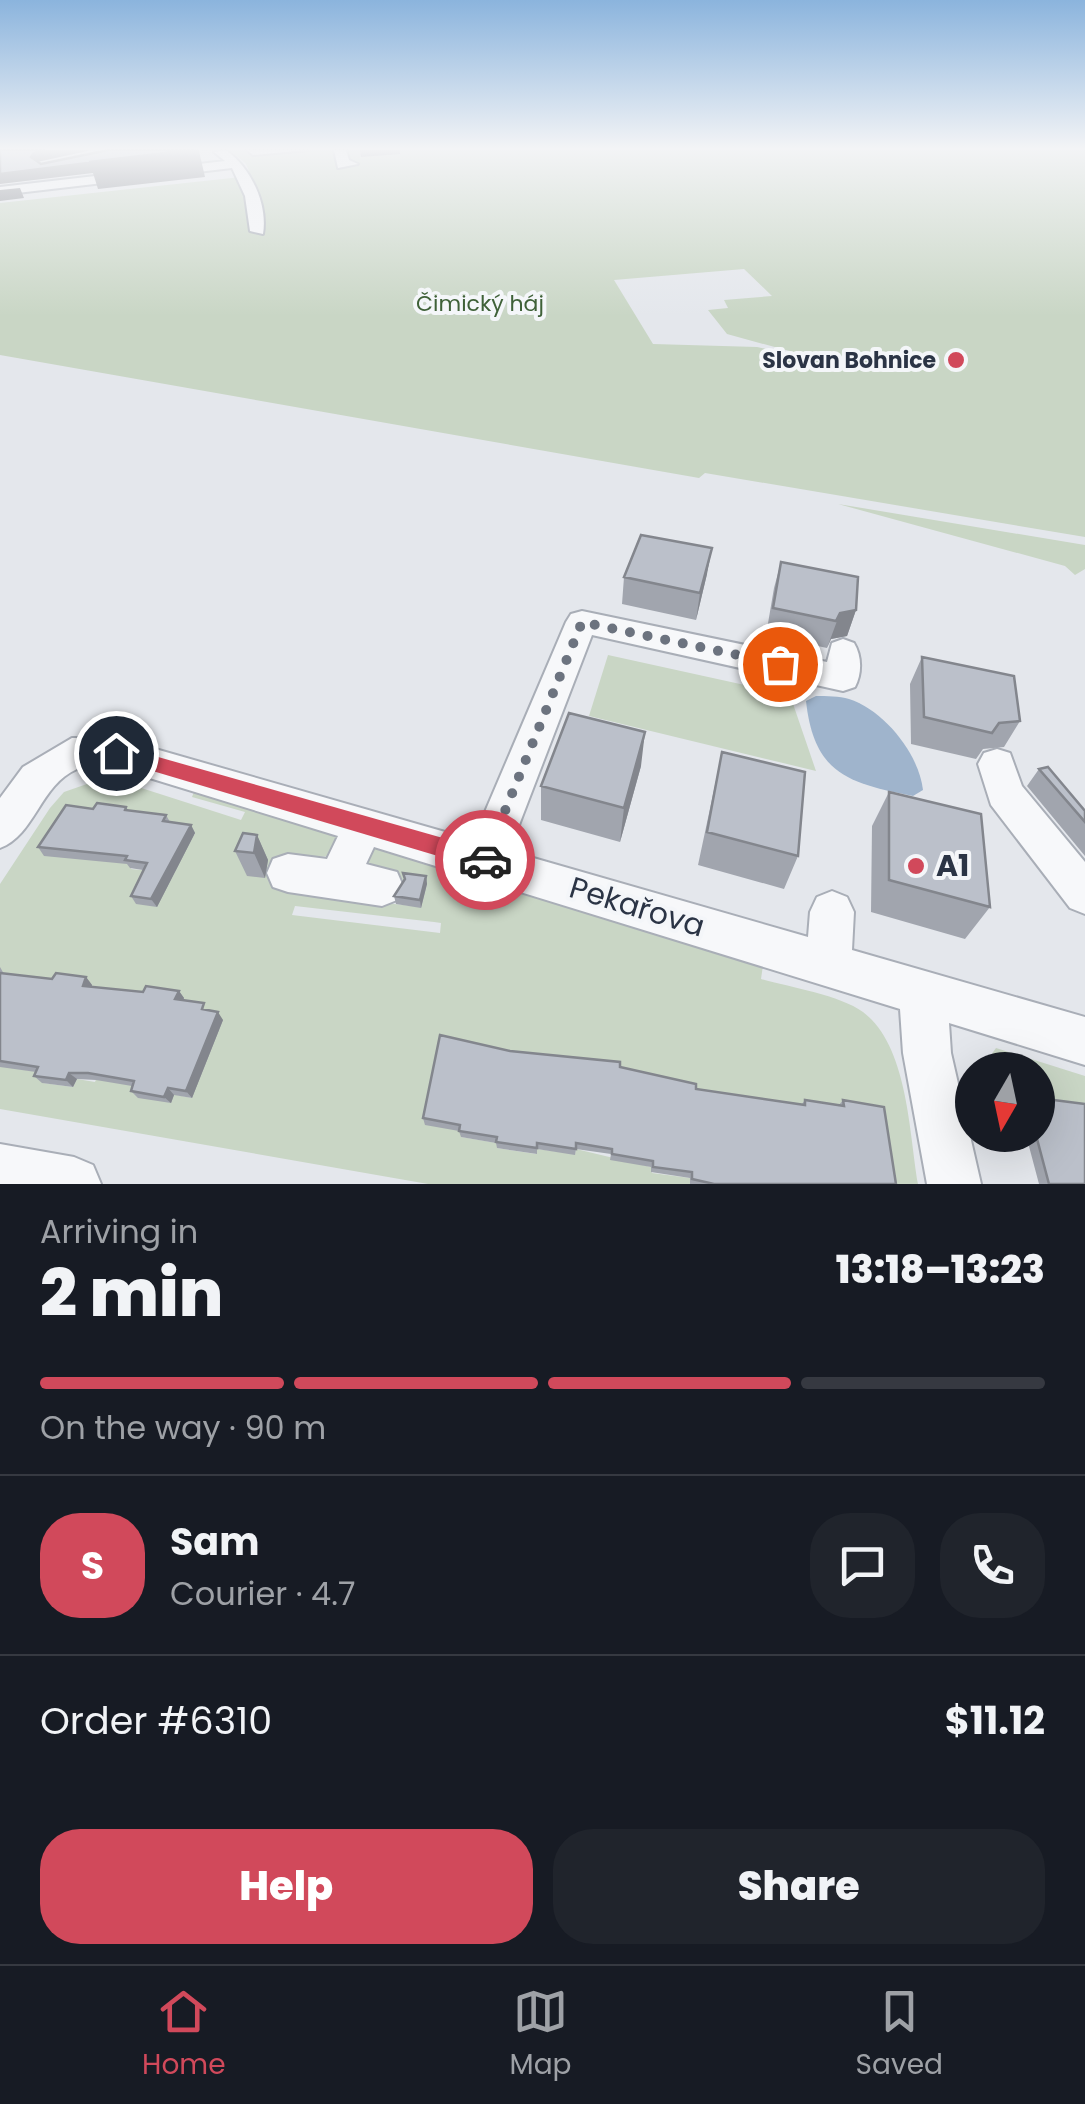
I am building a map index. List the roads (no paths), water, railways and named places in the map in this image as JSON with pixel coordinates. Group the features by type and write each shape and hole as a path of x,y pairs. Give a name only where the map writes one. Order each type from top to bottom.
{"street":[{"path":"254,205 258,231"},
{"path":"484,862 582,622 686,631 843,678 844,652"},
{"name":"Pekařova","path":"0,830 36,778 72,753 116,753 1085,1041"},
{"path":"997,764 1005,793 1085,894"},
{"path":"338,880 363,826"},
{"path":"288,872 382,886"},
{"path":"829,964 832,912"},
{"path":"923,993 926,1053 954,1184"},
{"path":"0,1171 74,1184"}],"water":[{"path":"816,696 849,699 887,723 915,762 923,790 913,796 890,791 838,771 826,760 810,726 806,701"}],"place":[{"name":"Slovan Bohnice","path":"956,360"},
{"name":"A1","path":"916,866"}],"park label":[{"name":"Čimický háj","path":"480,303"}]}
